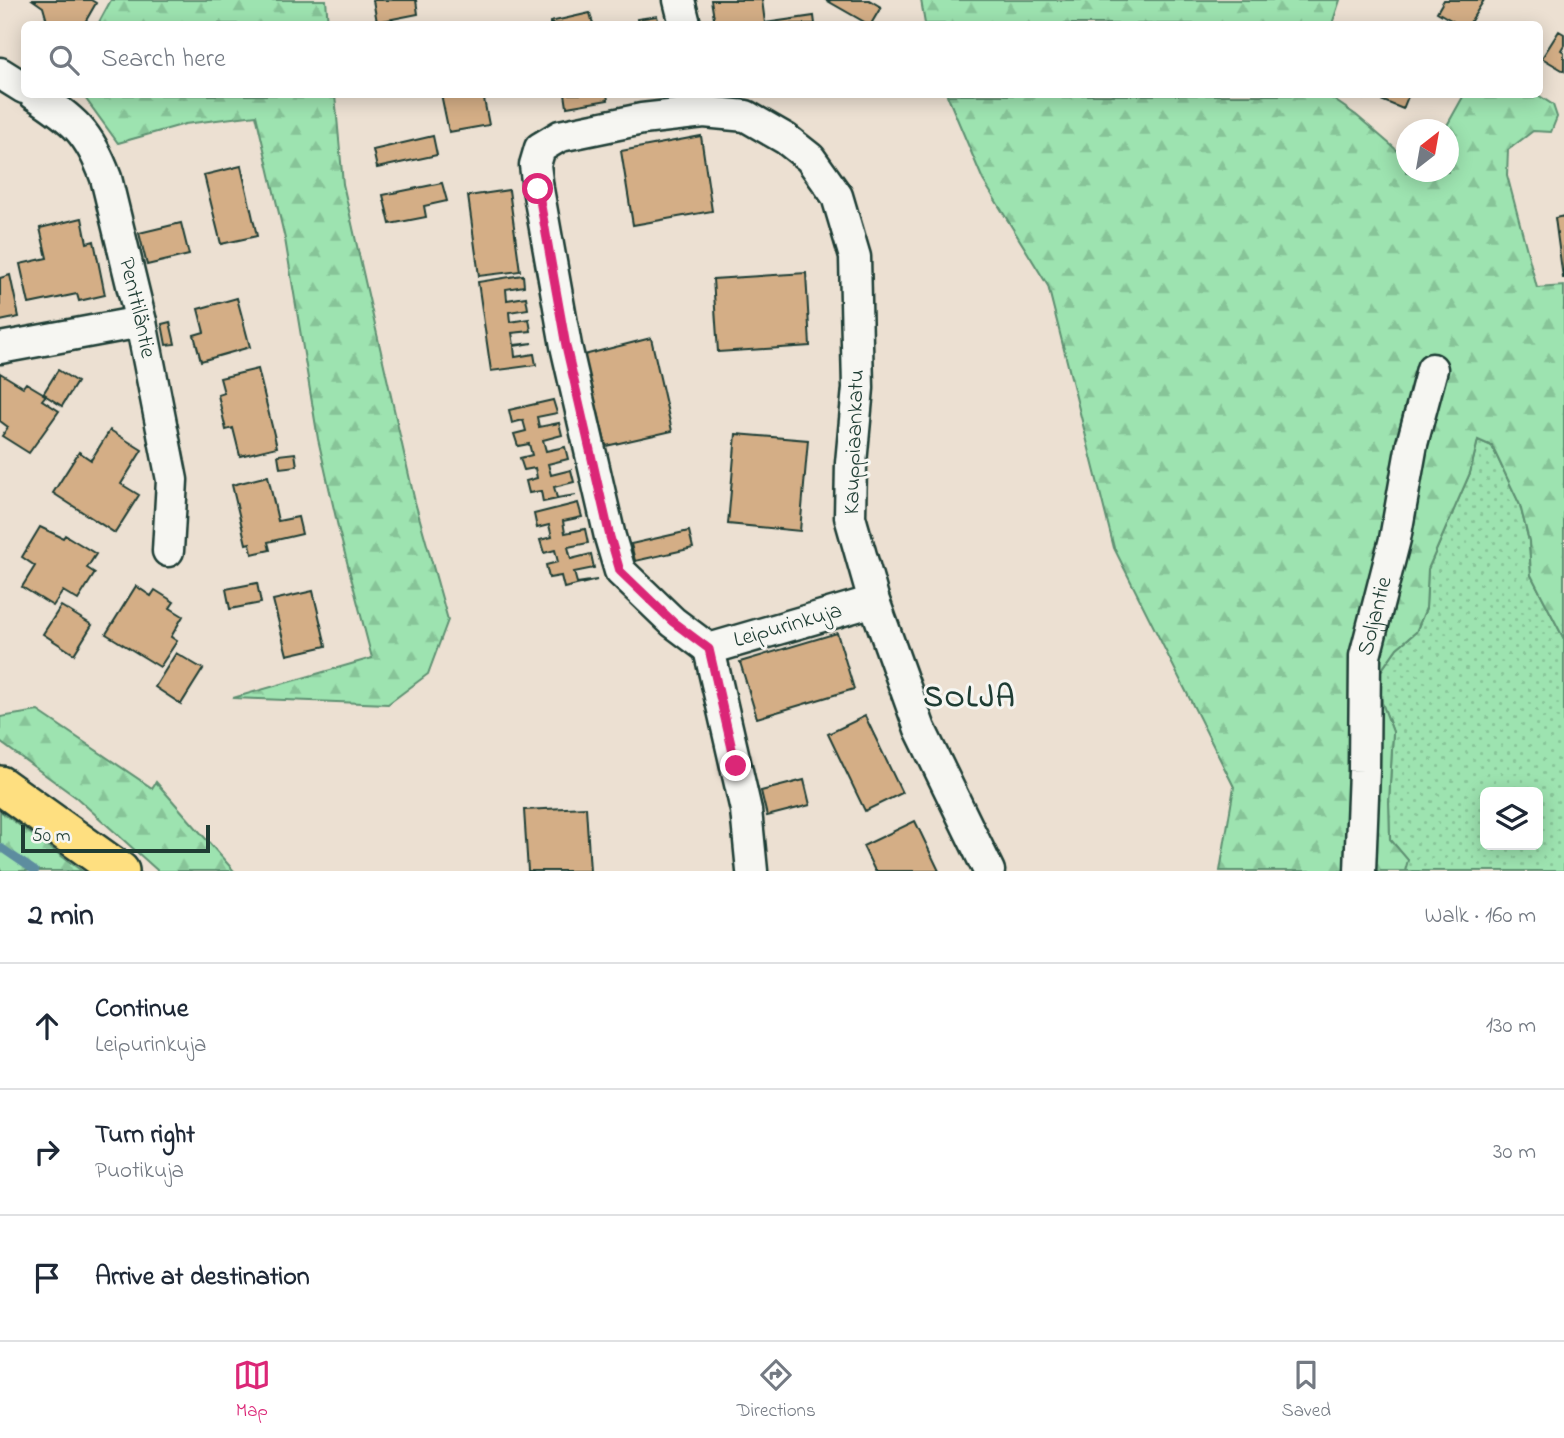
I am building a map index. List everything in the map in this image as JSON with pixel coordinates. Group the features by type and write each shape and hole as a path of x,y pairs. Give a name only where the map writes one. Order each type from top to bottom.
{"main road":[{"path":"0,785 120,871"}],"street":[{"path":"679,0 684,21"},
{"path":"0,72 21,86"},
{"name":"Penttiläntie","path":"40,98 79,126 98,157 106,178 141,321 172,480 168,551"},
{"name":"Kauppiaankatu","path":"702,103 746,116 786,139 810,158 837,196 855,257 858,388 851,463 850,517 874,601 920,729 989,871"},
{"name":"Leipurinkuja","path":"702,103 559,136 540,148 535,165 566,346 620,571 673,622 709,649 874,601"},
{"path":"0,348 141,321"},
{"name":"Soljantie","path":"1360,871 1365,656 1395,539 1412,444 1432,369"},
{"path":"709,649 746,810 752,871"}],"green space":[{"path":"111,0 326,0 328,21 100,21"},
{"path":"921,0 1340,0 1333,21 924,21"},
{"path":"85,98 335,98 343,184 415,502 448,620 428,674 388,704 233,698 372,658 318,439 285,239 256,115 185,124 118,143"},
{"path":"948,98 1331,98 1396,149 1396,182 1459,182 1459,119 1451,119 1462,98 1542,98 1553,105 1557,117 1551,132 1533,131 1508,150 1507,175 1537,288 1564,286 1564,639 1531,575 1529,541 1520,505 1492,446 1478,440 1470,473 1428,569 1426,608 1416,632 1397,648 1378,675 1382,703 1393,732 1390,839 1408,860 1405,871 1220,871 1234,787 1114,548 1048,286 983,180"},
{"path":"1478,440 1492,446 1520,505 1529,541 1531,575 1564,639 1564,871 1405,871 1407,860 1390,839 1393,732 1382,703 1378,675 1397,648 1416,632 1426,608 1428,569 1470,473"},
{"path":"38,711 152,788 156,782 234,871 158,871 77,798 0,742 0,717"},
{"path":"0,811 82,871 0,871"}],"building":[{"path":"33,0 91,0 96,3 86,21 47,21 43,7"},
{"path":"373,0 416,0 418,14 377,21"},
{"path":"711,0 762,0 765,21 714,21"},
{"path":"826,0 869,0 881,7 873,21 863,21"},
{"path":"1444,0 1484,0 1471,21 1453,21 1437,12"},
{"path":"590,13 592,21 554,21"},
{"path":"657,16 658,21 637,21"},
{"path":"814,16 815,21 779,21"},
{"path":"1559,31 1564,34 1561,50 1564,52 1564,71 1543,56"},
{"path":"442,98 484,98 489,125 449,132"},
{"path":"566,98 608,98 608,100 567,107"},
{"path":"1376,98 1407,98 1403,109"},
{"path":"433,136 437,155 377,168 373,150"},
{"path":"701,136 712,211 633,225 621,151"},
{"path":"241,166 257,236 221,244 204,175"},
{"path":"442,183 447,201 424,206 426,217 390,224 383,195"},
{"path":"509,190 520,271 479,276 468,196"},
{"path":"1564,216 1564,278 1563,278 1555,218"},
{"path":"82,218 87,243 94,241 105,295 79,301 77,294 29,304 20,264 47,258 40,228"},
{"path":"181,223 189,255 147,265 139,233"},
{"path":"806,273 810,346 718,352 713,279"},
{"path":"10,275 19,317 0,321 0,278"},
{"path":"523,275 524,286 506,289 507,300 526,297 528,309 509,312 510,322 529,319 531,331 512,333 514,345 533,343 514,346 515,357 534,354 536,365 491,371 478,282"},
{"path":"237,298 250,347 201,361 194,335 204,332 198,309"},
{"path":"170,322 175,344 166,345 162,324"},
{"path":"651,338 672,431 606,446 584,355"},
{"path":"258,369 277,447 240,456 233,428 226,430 218,395 224,393 220,378"},
{"path":"58,370 77,382 62,406 43,394"},
{"path":"0,373 23,387 26,383 46,395 42,400 59,411 29,453 2,436 8,427 0,421"},
{"path":"553,400 557,413 537,417 539,427 559,423 562,435 543,440 546,451 565,447 568,459 548,464 551,475 571,470 574,482 554,487 557,498 576,495 543,502 541,491 529,493 526,481 537,478 535,468 524,470 520,458 532,455 529,444 518,446 514,434 526,431 523,420 512,423 509,410"},
{"path":"110,430 142,450 121,484 139,495 115,533 53,493 79,452 91,460"},
{"path":"736,434 808,440 800,531 728,524"},
{"path":"295,453 297,466 280,468 278,455"},
{"path":"268,476 278,521 298,517 302,534 268,542 270,550 252,554 250,543 246,544 232,485"},
{"path":"578,503 582,517 563,521 565,533 585,529 588,543 568,547 571,559 591,554 594,568 574,572 577,583 597,580 564,588 561,576 549,578 546,565 558,562 555,550 544,553 540,540 552,537 549,525 537,528 534,514"},
{"path":"40,527 63,538 65,535 96,554 87,568 95,573 78,600 63,591 53,606 22,587 35,566 22,557"},
{"path":"689,531 693,548 635,561 631,544"},
{"path":"257,583 261,603 230,609 226,589"},
{"path":"136,586 151,596 155,590 174,602 170,608 183,616 171,637 177,641 160,667 106,634"},
{"path":"313,591 326,646 287,655 273,600"},
{"path":"61,606 92,625 74,654 43,634"},
{"path":"837,633 854,689 757,718 740,662"},
{"path":"176,653 203,669 181,704 155,687"},
{"path":"865,716 902,793 865,811 828,734"},
{"path":"804,780 810,805 767,816 761,791"},
{"path":"586,807 590,871 528,871 524,810"},
{"path":"915,821 939,871 875,871 863,846"}],"waterway":[{"path":"0,847 35,871"}],"district":[{"name":"SOLJA","path":"970,699"}],"route":[{"path":"538,189 566,346 620,571 673,622 709,649 736,766"}]}
